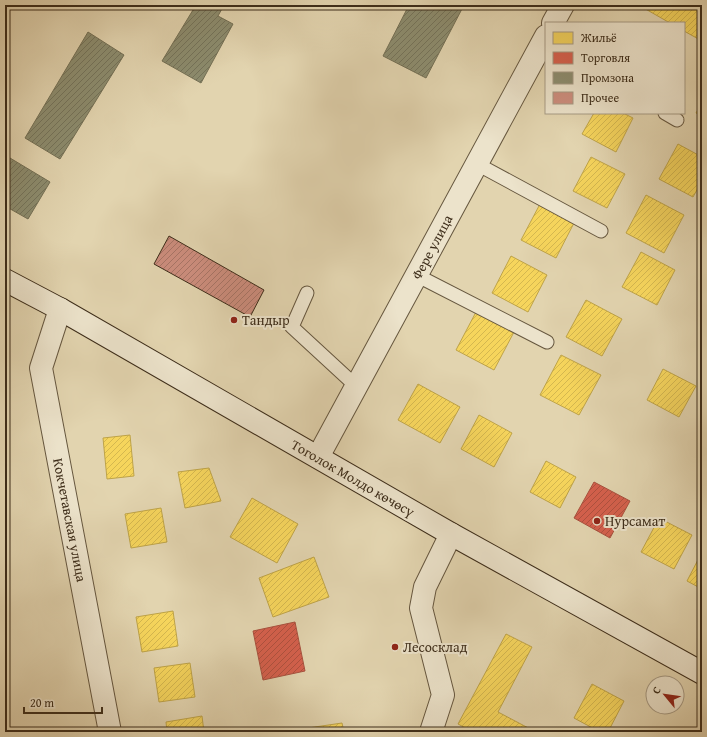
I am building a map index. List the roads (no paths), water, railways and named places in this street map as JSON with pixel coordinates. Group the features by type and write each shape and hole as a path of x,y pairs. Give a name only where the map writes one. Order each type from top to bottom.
{"street":[{"path":"554,22 563,5"},
{"name":"Фере улица","path":"318,457 416,275 545,42"},
{"name":"Тоголок Молдо көчөсү","path":"5,280 60,309 451,534 702,673"},
{"name":"Кокчетавская улица","path":"60,309 41,368 110,732"},
{"path":"431,732 443,695 421,608 424,587 451,534"}],"lane":[{"path":"667,114 677,120"},
{"path":"477,164 601,231"},
{"path":"416,275 547,342"},
{"path":"307,293 292,327 356,386"}],"place":[{"name":"Тандыр","path":"234,320"},
{"name":"Нурсамат","path":"597,521"},
{"name":"Лесосклад","path":"395,647"}]}
